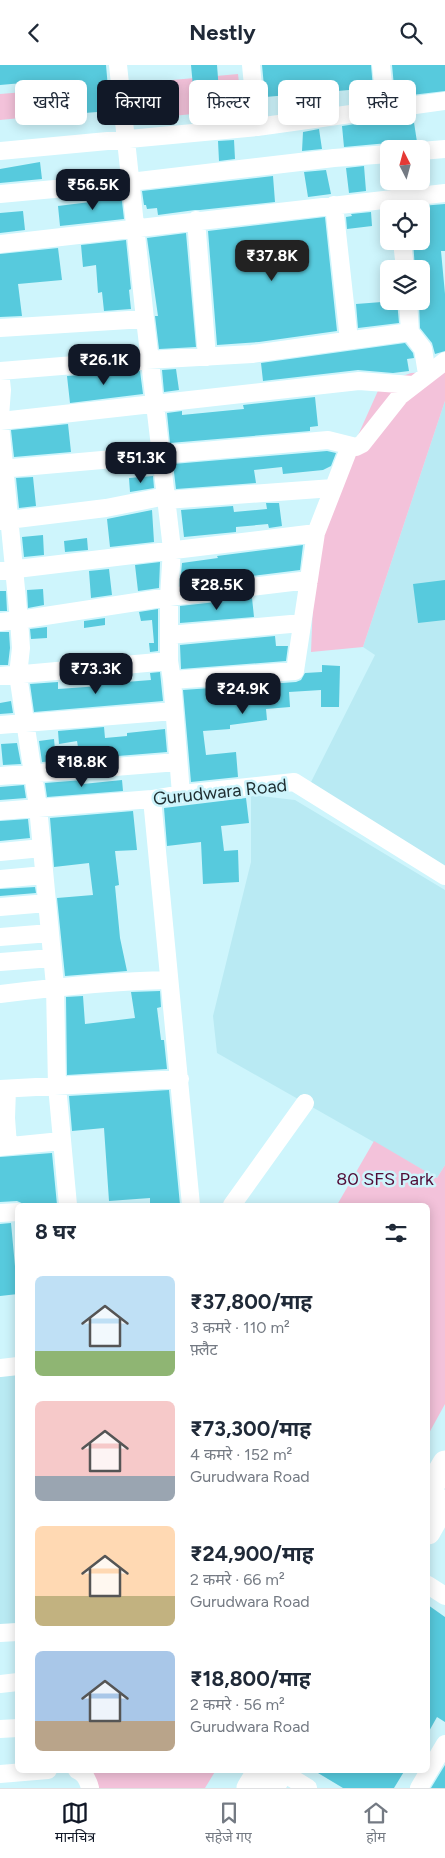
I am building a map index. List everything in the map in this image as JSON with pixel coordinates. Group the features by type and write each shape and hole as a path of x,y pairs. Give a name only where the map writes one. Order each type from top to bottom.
{"main road":[{"path":"430,1489 445,1463"},
{"path":"430,1528 445,1502"},
{"path":"249,1788 274,1775"}],"street":[{"path":"118,65 160,456 172,549 169,597 169,661 181,794"},
{"path":"251,65 257,127"},
{"path":"381,65 383,80"},
{"path":"416,105 445,101"},
{"path":"0,151 125,141 257,127 349,114"},
{"path":"430,150 445,149"},
{"path":"0,194 380,155"},
{"path":"413,200 445,193"},
{"path":"0,243 334,205 380,204"},
{"path":"334,205 349,340"},
{"path":"196,220 207,357"},
{"path":"409,310 410,332 423,349 427,374"},
{"path":"0,328 145,319"},
{"path":"0,416 2,390 0,371 286,350 410,332"},
{"path":"3,469 328,440 356,447 362,444 400,396 445,361"},
{"path":"68,1203 57,1086 55,986 38,807 18,675 21,648 19,620 7,571 0,422 359,381 412,385"},
{"path":"172,680 295,671 316,533 350,446"},
{"path":"5,521 166,498 333,488"},
{"path":"7,571 172,549 316,533"},
{"path":"0,622 169,597 309,580"},
{"path":"169,635 302,623"},
{"path":"0,676 169,661"},
{"path":"0,725 174,711"},
{"path":"0,776 178,762"},
{"name":"Gurudwara Road","path":"0,811 152,799 181,794 294,782 445,876"},
{"path":"152,799 191,1203"},
{"path":"0,852 42,848"},
{"path":"0,879 44,875"},
{"path":"0,907 47,903"},
{"path":"0,937 50,933"},
{"path":"0,962 52,958"},
{"path":"0,993 55,986 170,979"},
{"path":"61,1141 4,1146 6,1119 3,1089 180,1079"},
{"path":"233,1203 305,1103"},
{"path":"0,1213 15,1212"},
{"path":"0,1368 15,1366"},
{"path":"430,1586 445,1596"},
{"path":"0,1633 15,1632"},
{"path":"0,1684 15,1682"},
{"path":"0,1729 15,1728"},
{"path":"430,1770 445,1744"},
{"path":"0,1774 15,1773"},
{"path":"83,1773 90,1788"},
{"path":"420,1788 429,1773"},
{"path":"274,1775 308,1788"}],"shaded area":[{"path":"445,401 445,867 310,784 375,655 363,647"},
{"path":"251,795 295,800 445,890 445,1165 437,1178 217,1053 213,1016 251,862"},
{"path":"15,1362 15,1623 0,1625 0,1364"}],"green space":[{"path":"238,74 239,80 189,80 189,114 179,115 179,80 173,80"},
{"path":"15,93 15,119 0,120 0,94"},
{"path":"445,371 445,401 363,647 311,652 316,529 381,384 411,373"},
{"name":"80 SFS Park","path":"374,1141 437,1178 445,1165 445,1404 430,1431 430,1203 338,1203"},
{"path":"92,1773 214,1773 205,1788 94,1788"}],"building":[{"path":"0,65 106,65 107,80 97,80 97,112 87,113 87,80 15,80 15,84 0,85"},
{"path":"191,65 217,65 218,80 192,80"},
{"path":"262,65 371,65 372,80 349,80 349,90 339,91 339,80 278,80 278,96 268,97 268,80 263,80"},
{"path":"392,65 445,65 445,91 416,94 416,80 393,80"},
{"path":"414,125 417,140 380,140 380,144 344,147 342,126"},
{"path":"319,129 322,149 302,151 303,132"},
{"path":"234,140 235,159 219,161 218,141"},
{"path":"40,162 42,179 0,183 0,169"},
{"path":"364,166 366,191 349,193 346,168"},
{"path":"326,170 331,194 308,197 304,172"},
{"path":"273,176 275,202 158,215 157,208 147,209 146,205 144,205 142,191"},
{"path":"121,193 124,219 60,226 58,206 98,201 98,196"},
{"path":"445,204 445,251 441,251 445,294 445,351 435,354 432,343 420,328 419,310 430,310 430,260 414,260 414,250 430,250 430,205"},
{"path":"23,211 25,230 0,233 0,213"},
{"path":"371,212 372,226 347,229 346,217 352,216 351,214"},
{"path":"325,217 337,331 259,342 217,345 208,231"},
{"path":"186,233 196,347 159,349 155,316 158,316 147,238"},
{"path":"126,240 131,309 104,311 102,292 98,293 96,265 83,267 81,245"},
{"path":"58,248 62,280 18,284 22,316 0,317 0,254"},
{"path":"380,302 380,310 398,310 399,323 358,328 356,304"},
{"path":"405,343 413,353 414,358 407,359 409,371 393,373 358,370 263,381 261,363"},
{"path":"176,369 179,390 164,392 162,370"},
{"path":"140,371 143,394 70,403 67,376"},
{"path":"315,397 318,426 310,427 310,431 170,443 167,413 182,411 182,415 244,409 243,405"},
{"path":"68,424 71,452 14,457 11,430"},
{"path":"327,451 336,453 331,466 323,470 283,474 282,467 254,470 256,483 176,489 173,464"},
{"path":"153,476 154,488 130,492 129,478"},
{"path":"33,477 36,506 19,508 16,478"},
{"path":"266,503 279,503 282,526 269,528 268,524 236,527 236,532 184,537 181,510 233,506 234,512 267,509"},
{"path":"152,510 154,542 110,547 107,519"},
{"path":"43,535 44,555 24,557 22,537"},
{"path":"87,538 88,550 65,552 64,541"},
{"path":"303,545 300,570 180,585 182,563 218,558 217,556"},
{"path":"160,562 159,588 138,591 135,565"},
{"path":"109,569 112,595 91,598 89,571"},
{"path":"445,580 445,620 418,623 413,584"},
{"path":"43,589 44,605 28,608 27,590"},
{"path":"0,591 6,591 7,611 0,611"},
{"path":"252,598 254,617 180,623 180,606"},
{"path":"158,609 158,651 150,652 149,643 154,643 152,620 141,621 139,612"},
{"path":"105,618 105,625 84,628 84,621"},
{"path":"47,627 47,638 31,639 30,629"},
{"path":"0,632 9,632 8,665 0,665"},
{"path":"275,636 276,646 288,646 286,661 181,669 180,645"},
{"path":"322,665 340,666 339,707 321,707 321,690 289,692 290,707 266,709 267,720 230,725 230,729 203,731 206,755 236,752 238,777 191,782 183,690 296,682 301,680 305,673 322,672"},
{"path":"160,672 163,701 34,712 30,684 58,682 58,689 100,686 100,684 151,680 150,673"},
{"path":"11,701 13,713 0,714 0,703"},
{"path":"104,727 105,738 127,736 127,733 165,729 167,752 118,756 117,753 80,759 77,741 59,744 58,731"},
{"path":"54,739 56,761 42,762 39,741"},
{"path":"17,743 21,764 3,765 1,744"},
{"path":"83,780 83,784 122,780 123,791 47,797 45,783"},
{"path":"24,785 26,798 0,800 0,787"},
{"path":"246,798 249,823 221,826 224,851 238,850 239,882 203,884 201,842 167,846 164,808"},
{"path":"133,811 137,850 115,851 119,885 115,886 120,938 127,971 65,976 57,898 93,895 89,863 54,867 50,818"},
{"path":"28,819 30,838 0,841 0,821"},
{"path":"35,887 36,893 0,896 0,889"},
{"path":"160,991 161,1007 157,1008 161,1040 164,1040 167,1069 67,1075 66,997 83,996 85,1024 135,1018 131,992"},
{"path":"169,1090 180,1203 150,1203 150,1198 109,1201 104,1128 72,1131 69,1096"},
{"path":"52,1153 57,1203 0,1202 0,1157"},
{"path":"11,1223 15,1266 15,1294 0,1296 0,1224"},
{"path":"430,1606 445,1617 445,1722 437,1717 430,1729"},
{"path":"445,1765 445,1788 431,1788"},
{"path":"318,1773 403,1773 394,1788 343,1788"}]}
